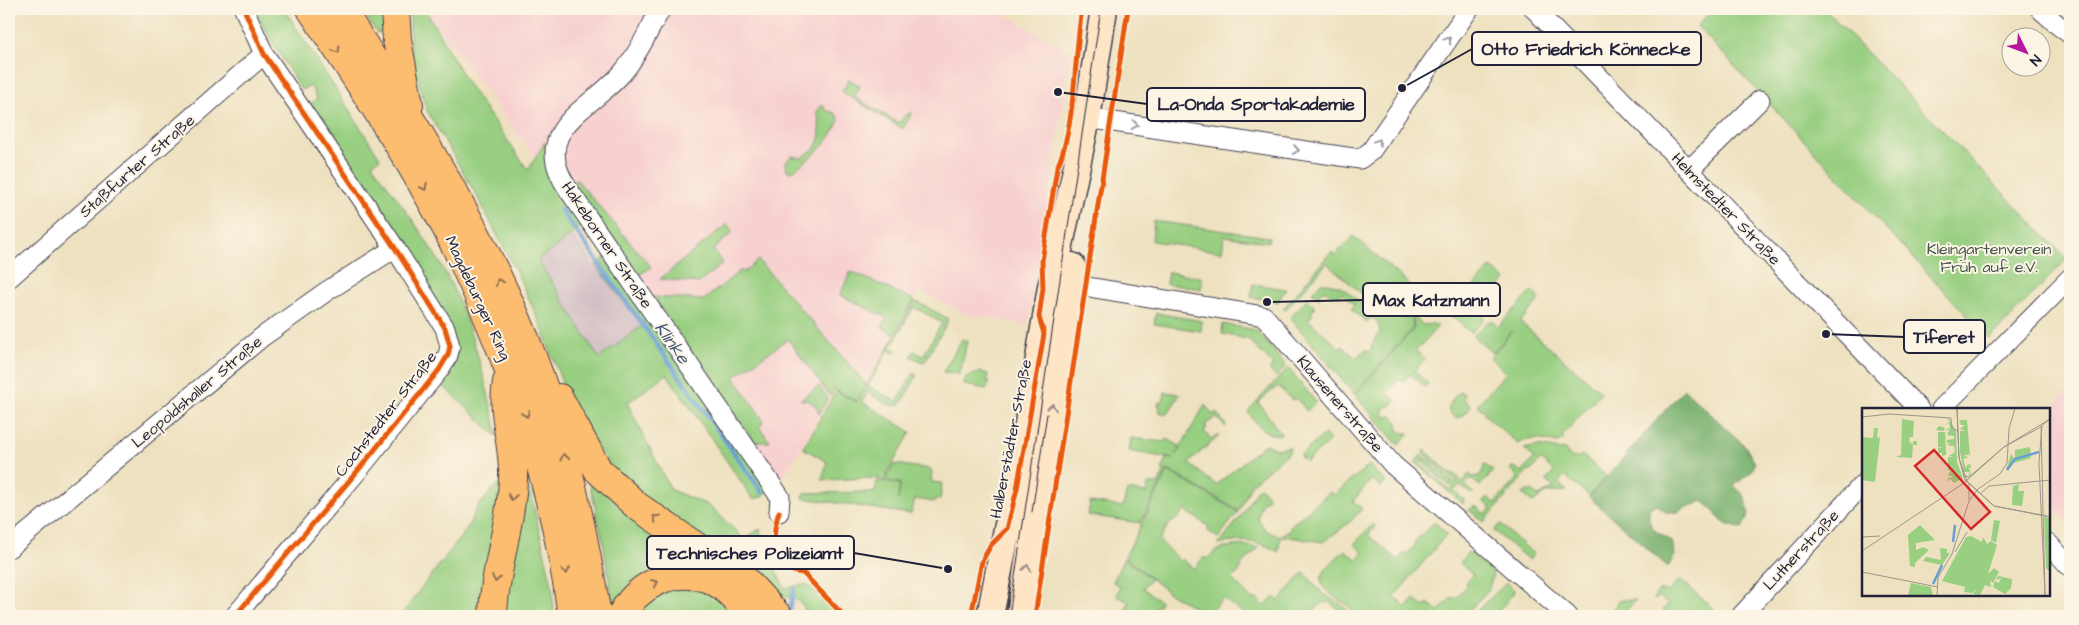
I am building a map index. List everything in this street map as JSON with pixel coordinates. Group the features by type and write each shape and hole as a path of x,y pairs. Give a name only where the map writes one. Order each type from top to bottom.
{"highway":[{"name":"Magdeburger Ring","path":"311,9 428,195 464,264 510,368 530,427 558,529 572,616"},
{"name":"Magdeburger Ring","path":"340,9 412,119 472,225 520,326 552,413 574,495 597,616"},
{"path":"395,16 412,119"},
{"path":"520,326 598,470 638,506 745,580 777,615"},
{"path":"493,616 496,581 512,490 513,461 504,399 510,368"},
{"path":"622,616 634,597 643,588 672,576 689,575 706,578 718,584 740,604 748,616"}],"street":[{"name":"Cochstedter Straße","path":"235,616 360,468 439,370 448,355 450,341 445,328 395,248 264,54 244,9"},
{"name":"Hakeborner Straße","path":"661,9 623,72 576,112 564,125 557,138 556,164 568,189 780,497 779,512"},
{"name":"Halberstädter Straße","path":"1020,616 1061,285 1104,9"},
{"path":"1087,118 1360,159 1372,151 1469,9"},
{"name":"Helmstedter Straße","path":"1534,9 1918,408"},
{"path":"2040,9 2058,26 2070,34"},
{"name":"Staßfurter Straße","path":"9,278 264,54"},
{"path":"1689,170 1760,100"},
{"name":"Leopoldshaller Straße","path":"9,548 262,337 320,296 395,248"},
{"path":"1942,408 2070,278"},
{"name":"Halberstädter Straße","path":"990,616 1003,548 1061,285"},
{"name":"Klausenerstraße","path":"1061,285 1264,316 1393,465 1568,616"},
{"name":"Lutherstraße","path":"1741,616 1862,485"},
{"path":"2049,544 2070,567"}],"shaded area":[{"path":"424,9 994,9 1071,51 1028,325 966,314 919,290 856,399 836,387 781,481 765,481 526,145"},
{"path":"573,235 642,326 599,358 538,260"},
{"path":"2070,389 2070,524 2049,501 2049,411"}],"green space":[{"path":"253,9 284,9 380,158 372,164 430,247 456,295 471,334 498,437 438,381 457,358 308,106 317,99 311,86 301,90"},
{"path":"362,9 382,9 384,31 377,33"},
{"path":"410,9 425,9 467,83 528,170 545,142 546,161 582,227 538,260 599,358 642,326 596,265 606,257 770,490 761,497 753,499 667,374 627,403 671,490 710,506 744,539 760,529 768,556 785,588 805,584 812,588 839,616 805,616 804,606 794,598 783,597 785,607 616,476 569,402 542,328 517,273 477,196 427,111 413,65 410,42"},
{"name":"Kleingartenverein Früh auf e.V.","path":"1713,9 1825,9 2067,259 1989,339 1697,26"},
{"path":"849,79 860,86 854,97 899,123 906,114 912,113 903,129 842,92"},
{"path":"820,106 824,106 825,110 838,117 839,120 835,129 812,156 790,173 787,170 786,162 791,156 802,158 814,149 820,140 820,120 817,113"},
{"path":"576,179 651,267 638,276 572,183"},
{"path":"1154,221 1269,237 1268,242 1224,236 1222,252 1152,241"},
{"path":"727,224 733,232 713,250 723,263 699,283 660,279"},
{"path":"1353,236 1421,294 1410,306 1413,328 1354,394 1290,318 1307,299 1315,309 1311,312 1313,314 1308,320 1340,348 1342,346 1356,358 1365,350 1372,350 1371,346 1380,332 1378,322 1372,318 1366,322 1351,309 1354,305 1342,293 1339,296 1334,294 1332,297 1326,291 1322,291 1319,294 1319,298 1312,292 1321,283 1328,283 1340,287 1367,308 1372,303 1327,263 1286,309 1283,309 1331,252 1335,255"},
{"path":"758,260 866,384 856,401 834,389 830,396 788,339 734,377 764,421 759,426 770,442 754,442 653,297 704,300 741,270 743,273"},
{"path":"1491,267 1506,280 1479,309 1485,315 1483,317 1485,319 1471,333 1449,314"},
{"path":"852,272 914,300 894,334 882,327 887,318 840,295"},
{"path":"1168,272 1200,277 1202,281 1201,289 1166,284"},
{"path":"1253,284 1286,289 1277,303 1251,297"},
{"path":"1532,291 1540,299 1520,322 1601,392 1562,436 1564,439 1558,443 1533,439 1518,444 1484,414 1485,412 1477,405 1506,373 1490,357 1513,330 1492,353 1473,336 1487,322 1492,321 1498,327"},
{"path":"915,301 947,318 947,323 925,361 922,362 911,356 914,351 923,356 942,323 914,307 891,347 896,350 894,353 888,350 868,386 897,402 914,373 917,376 901,404 889,404 868,392 862,402 911,432 887,473 886,479 894,464 930,469 932,471 932,482 942,483 940,500 935,499 934,502 915,499 911,514 803,498 804,493 875,492 877,481 900,484 873,478 822,480 827,462 803,448 836,391 856,402 859,399"},
{"path":"1156,313 1202,321 1201,331 1154,324"},
{"path":"1413,316 1423,325 1433,324 1438,326 1416,351 1425,359 1414,371 1428,383 1425,387 1410,374 1403,382 1399,379 1387,393 1396,401 1391,406 1383,409 1384,415 1386,417 1392,416 1398,422 1398,430 1402,433 1409,433 1398,445 1355,395 1414,328"},
{"path":"1223,324 1256,330 1286,366 1276,377 1269,370 1273,365 1248,339 1222,334"},
{"path":"962,339 967,341 960,374 943,372"},
{"path":"1288,368 1316,402 1307,411 1296,398 1293,401 1278,386 1258,402 1281,434 1271,434 1262,429 1248,413"},
{"path":"980,372 988,374 987,389 964,385 965,378"},
{"path":"819,386 828,398 819,414 812,403 807,400 800,400"},
{"path":"1684,389 1745,446 1755,463 1752,471 1734,486 1744,495 1749,515 1742,528 1727,524 1702,501 1683,508 1678,512 1665,512 1657,504 1649,508 1651,525 1661,535 1672,541 1675,555 1668,567 1589,497"},
{"path":"1460,391 1465,395 1463,398 1471,406 1463,415 1456,418 1449,412 1449,408 1452,400"},
{"path":"1165,392 1179,394 1167,414 1159,412 1160,406 1158,405 1159,402 1163,402"},
{"path":"1205,405 1213,415 1216,412 1226,425 1225,427 1216,417 1205,425 1207,428 1204,431 1211,439 1218,434 1219,436 1188,463 1216,485 1265,444 1276,449 1290,447 1289,452 1252,483 1239,511 1168,470 1140,523 1088,515 1090,502 1123,507 1127,490 1147,493 1148,484 1158,484 1165,470 1162,469 1166,458 1174,459 1129,451 1131,438 1163,442 1167,439 1180,446 1176,455"},
{"path":"1325,434 1330,441 1306,462 1300,456"},
{"path":"1538,446 1564,449 1570,457 1577,458 1582,455 1606,476 1589,496 1565,476 1558,483 1567,491 1546,493 1533,503 1523,494 1527,491 1532,491 1538,496 1554,488 1546,481 1554,472 1541,459 1531,471 1527,472 1484,522 1469,510 1475,506 1485,514 1491,508 1483,501 1487,497 1495,503 1518,477 1510,470 1513,466 1522,473 1534,458 1524,449"},
{"path":"1425,450 1451,474 1453,473 1463,482 1469,474 1473,477 1479,476 1483,471 1484,464 1493,471 1480,486 1471,479 1465,484 1474,493 1470,493 1459,485 1454,491 1464,500 1463,504 1415,462 1421,455 1424,457 1419,463 1450,490 1452,488 1422,462 1426,458 1455,484 1457,482 1423,453"},
{"path":"1369,465 1386,482 1381,487 1372,479 1353,501 1362,509 1351,521 1324,542 1282,536 1282,534 1291,530 1289,527 1330,492 1334,495"},
{"path":"1168,471 1238,512 1218,538 1207,530 1209,527 1185,510 1169,524 1159,540 1180,561 1182,559 1194,569 1204,557 1207,559 1218,550 1224,548 1245,546 1259,548 1243,563 1239,572 1232,579 1253,600 1256,598 1265,606 1274,597 1279,601 1304,572 1323,594 1342,605 1352,616 1346,616 1328,601 1325,604 1323,602 1308,616 1248,616 1222,598 1207,615 1169,593 1125,557"},
{"path":"588,476 717,571 613,604 603,541"},
{"path":"503,478 497,532 479,599 477,616 400,616 466,530 478,506"},
{"path":"527,478 552,585 554,616 503,616 521,479"},
{"path":"1260,487 1269,497 1261,504 1258,518 1267,531 1281,536 1278,552 1264,545 1241,541 1218,545 1242,515"},
{"path":"1434,522 1447,534 1394,597 1406,608 1414,599 1424,607 1428,603 1438,611 1452,597 1455,599 1467,586 1465,583 1473,575 1460,563 1468,552 1493,572 1490,588 1464,616 1357,616 1353,610 1330,594 1322,585 1321,579 1326,568 1345,550 1356,559 1363,552 1354,544 1373,524 1375,527 1368,535 1398,560 1405,552 1407,554 1416,544 1414,542"},
{"path":"1500,524 1534,554 1529,560 1494,531"},
{"path":"1124,558 1151,579 1143,588 1161,602 1150,616 1122,616 1129,602 1117,596 1120,586 1113,582"},
{"path":"1680,579 1718,613 1715,616 1671,616 1663,610 1668,604 1659,596 1656,600 1653,598 1659,591 1665,590 1668,592"},
{"path":"1506,583 1514,590 1513,594 1494,616 1476,616 1474,614"},
{"path":"672,587 705,589 737,616 634,616 639,608"},
{"path":"1620,600 1636,600 1625,612 1626,616 1607,616"}],"waterway":[{"name":"Klinke","path":"561,210 762,492"},
{"name":"Klinke","path":"789,614 794,589"}],"tram line":[{"path":"1009,616 1101,9"},
{"path":"1032,512 1047,414"}],"cycle path":[{"path":"235,616 360,468 439,370 448,355 450,346 445,328 395,248 264,54 244,9"},
{"path":"971,616 982,561 991,545 1007,529 1017,489 1044,334 1039,317 1043,288 1042,261 1057,168 1068,132 1082,9"},
{"path":"1035,616 1128,9"},
{"path":"779,512 775,531 776,551 779,559 792,571 803,573 844,616"}],"place":[{"name":"Otto Friedrich Könnecke","path":"1402,88"},
{"name":"La-Onda Sportakademie","path":"1058,92"},
{"name":"Max Katzmann","path":"1267,302"},
{"name":"Tiferet","path":"1826,334"},
{"name":"Technisches Polizeiamt","path":"948,569"}]}
